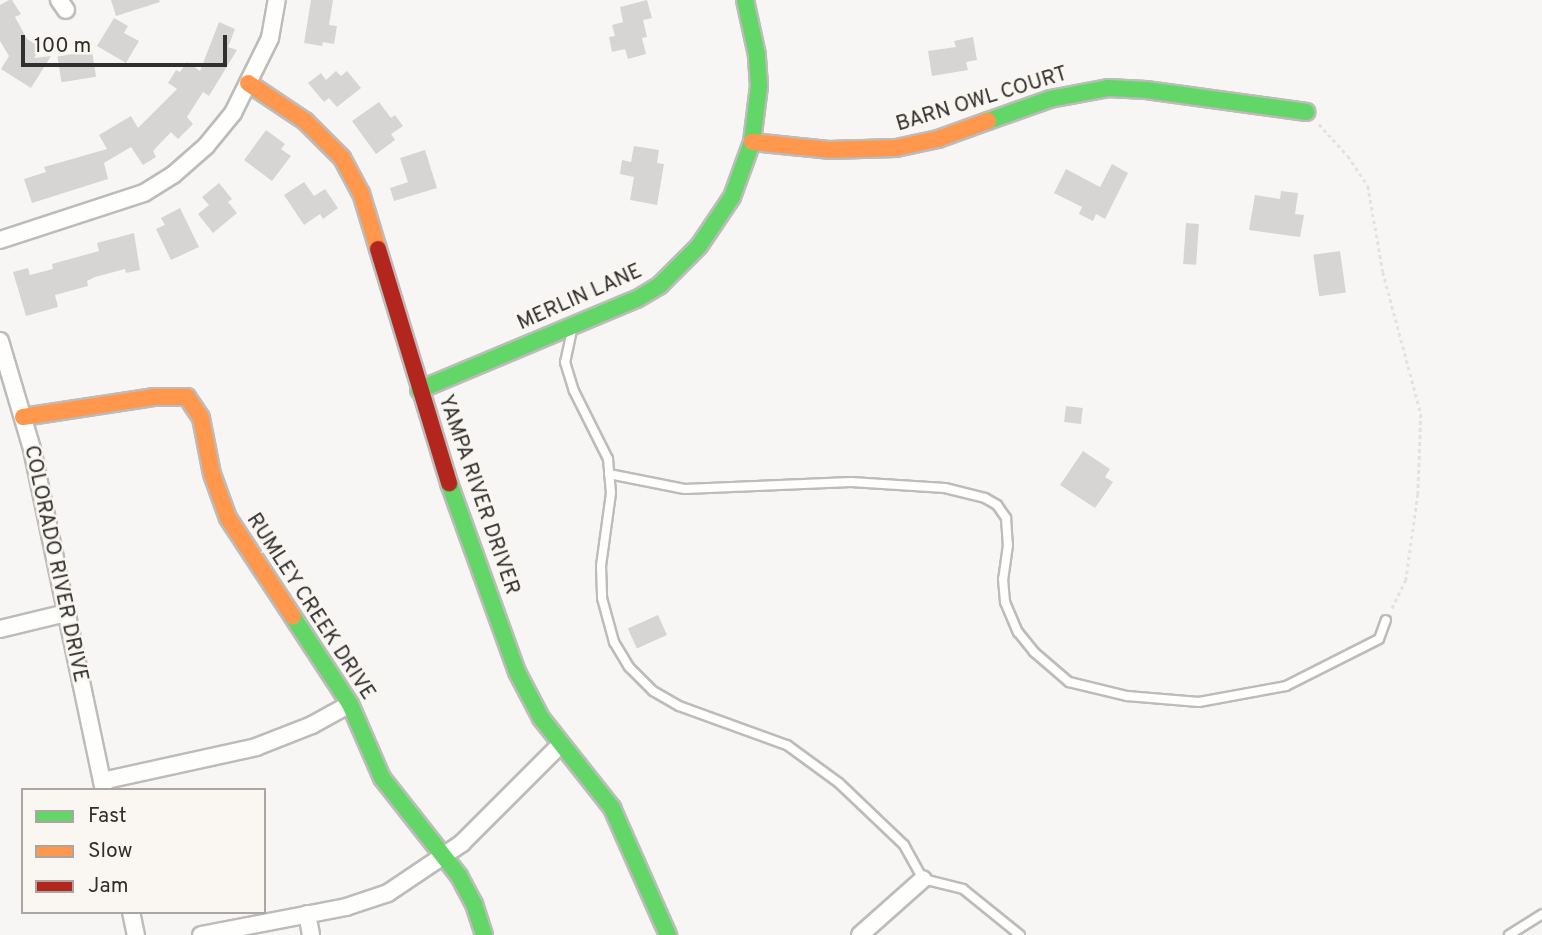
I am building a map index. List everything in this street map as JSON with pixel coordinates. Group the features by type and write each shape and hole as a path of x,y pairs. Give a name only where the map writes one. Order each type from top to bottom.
{"street":[{"path":"0,240 144,193 173,175 206,146 233,113 270,38 276,0"},
{"name":"MERLIN LANE","path":"419,390 637,299 660,285 689,258 732,197 752,142 759,86 757,55 745,0"},
{"name":"YAMPA RIVER DRIVER","path":"248,83 305,121 342,158 361,194 435,444 517,672 541,718 612,808 668,935"},
{"name":"BARN OWL COURT","path":"752,142 829,150 896,148 938,139 1050,99 1108,88 1146,90 1307,112"},
{"name":"COLORADO RIVER DRIVE","path":"0,341 23,417 103,785"},
{"name":"RUMLEY CREEK DRIVE","path":"23,417 153,397 187,397 201,418 212,474 228,518 350,704 382,778 445,857 474,904 484,935"},
{"path":"0,629 66,613"},
{"path":"103,785 256,747 313,725 350,704"},
{"path":"201,935 346,907 388,893 445,857 560,745"},
{"path":"860,935 923,879"},
{"path":"131,914 136,935"},
{"path":"307,914 311,935"}],"lane":[{"path":"573,327 565,362 573,391 608,459 611,493 601,566 602,598 614,642 629,667 653,691 678,706 787,746 839,783 904,845 923,879 963,890 1020,935"},
{"path":"609,474 685,489 851,482 945,488 985,498 997,505 1006,518 1005,602 1018,632 1034,652 1069,682 1127,696 1199,702 1286,686 1379,639 1387,620"},
{"path":"1509,935 1542,914"}],"path":[{"path":"1307,112 1348,156 1368,186 1383,272 1421,414 1418,494 1406,580 1387,620"}],"building":[{"path":"12,0 21,14 15,17 27,39 41,48 34,58 51,56 31,88 1,69 9,56 0,41 0,5"},
{"path":"111,0 159,0 160,2 116,16"},
{"path":"311,0 333,0 329,25 337,26 334,44 323,42 322,46 304,43"},
{"path":"647,0 652,18 643,20 647,37 642,38 646,54 628,59 625,49 612,52 609,37 615,36 612,25 623,22 620,7"},
{"path":"114,18 128,26 124,33 139,41 126,63 97,46"},
{"path":"219,22 235,29 228,47 237,50 209,96 203,92 187,117 193,124 178,139 171,132 153,151 156,157 143,165 131,147 104,163 108,179 32,203 24,179 46,172 44,167 107,149 99,135 131,116 138,128 177,89 168,83 176,70 180,72 187,62 200,71"},
{"path":"973,37 977,60 966,62 968,70 932,76 928,51 956,47 954,41"},
{"path":"92,51 96,77 61,82 57,56"},
{"path":"336,71 341,76 347,71 361,88 337,107 329,98 324,102 308,83 321,73 326,80"},
{"path":"379,102 391,118 395,115 403,126 391,134 395,140 376,154 352,121"},
{"path":"266,130 285,144 281,149 291,156 272,181 244,160"},
{"path":"634,146 659,150 657,163 664,164 657,205 630,200 634,177 620,174 622,160 631,162"},
{"path":"425,150 437,188 394,201 390,188 408,182 400,158"},
{"path":"1112,164 1128,173 1105,219 1096,214 1093,221 1079,214 1082,207 1054,193 1066,169 1100,187"},
{"path":"304,182 314,196 325,189 338,208 323,219 320,214 304,225 284,195"},
{"path":"219,183 232,199 228,202 237,213 213,233 198,214 209,205 202,197"},
{"path":"1281,191 1298,193 1295,214 1304,215 1300,237 1249,230 1255,195 1280,199"},
{"path":"180,208 199,247 171,260 156,229 165,225 161,218"},
{"path":"1186,223 1199,224 1196,265 1183,264"},
{"path":"134,233 140,270 126,273 125,269 95,277 87,281 88,286 55,295 58,307 26,316 13,272 28,268 30,275 53,269 52,264 99,251 97,243"},
{"path":"1340,251 1346,293 1319,296 1313,255"},
{"path":"1066,406 1083,408 1081,424 1064,422"},
{"path":"1083,451 1110,469 1105,477 1113,482 1095,508 1060,485"},
{"path":"658,615 667,635 637,649 628,628"}],"traffic: fast":[{"path":"419,390 637,299 660,285 699,246 732,197 752,142 759,86 757,55 745,0"},
{"path":"988,121 1050,99 1108,88 1146,90 1307,112"},
{"path":"449,483 517,672 541,718 612,808 668,935"},
{"path":"293,617 350,704 382,778 459,876 474,904 484,935"}],"traffic: slow":[{"path":"248,83 305,121 342,158 361,193 378,249"},
{"path":"752,142 829,150 896,148 938,139 988,121"},
{"path":"23,417 153,397 187,397 201,418 212,474 228,518 293,617"}],"traffic: jam":[{"path":"378,249 449,483"}]}
